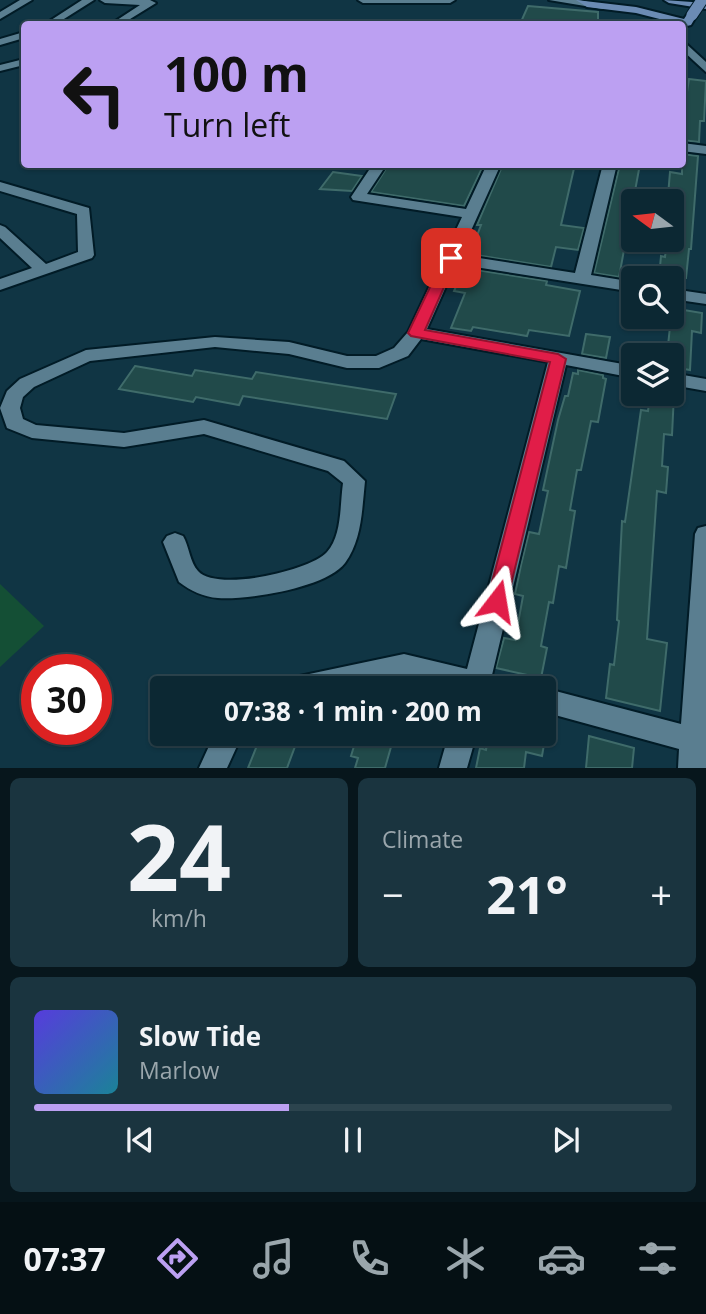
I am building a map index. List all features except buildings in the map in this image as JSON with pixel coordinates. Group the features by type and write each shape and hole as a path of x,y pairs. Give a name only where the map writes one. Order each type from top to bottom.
{"main road":[{"path":"580,0 587,4 636,10 679,21"},
{"path":"668,0 703,2"},
{"path":"687,23 703,2"}],"street":[{"path":"0,16 27,0"},
{"path":"55,21 89,0"},
{"path":"105,0 151,2 121,21"},
{"path":"363,0 450,0"},
{"path":"554,0 603,6"},
{"path":"0,25 21,32"},
{"path":"0,42 21,34"},
{"path":"686,50 706,69"},
{"path":"0,68 21,63"},
{"path":"686,148 706,150"},
{"path":"377,168 358,197 471,214"},
{"path":"175,542 187,576 207,588 234,589 311,574 335,560 345,541 354,481 336,466 204,427 124,440 32,430 14,423 10,408 14,395 27,383 86,356 215,342 289,348 347,362 379,362 401,352 416,333 492,168"},
{"path":"582,279 609,168"},
{"path":"0,285 86,255 84,211 4,190"},
{"path":"0,230 43,270"},
{"path":"451,258 621,286"},
{"path":"684,296 706,299"},
{"path":"416,333 621,370"},
{"path":"486,676 558,359"},
{"path":"684,381 706,385"},
{"path":"692,768 700,742 706,534"},
{"path":"354,676 404,666 444,676"},
{"path":"556,703 700,742"},
{"path":"213,768 223,746"},
{"path":"453,768 459,746"}],"green space":[{"path":"0,584 44,626 0,667"}],"route":[{"path":"451,258 416,333 558,359 497,601"}]}
